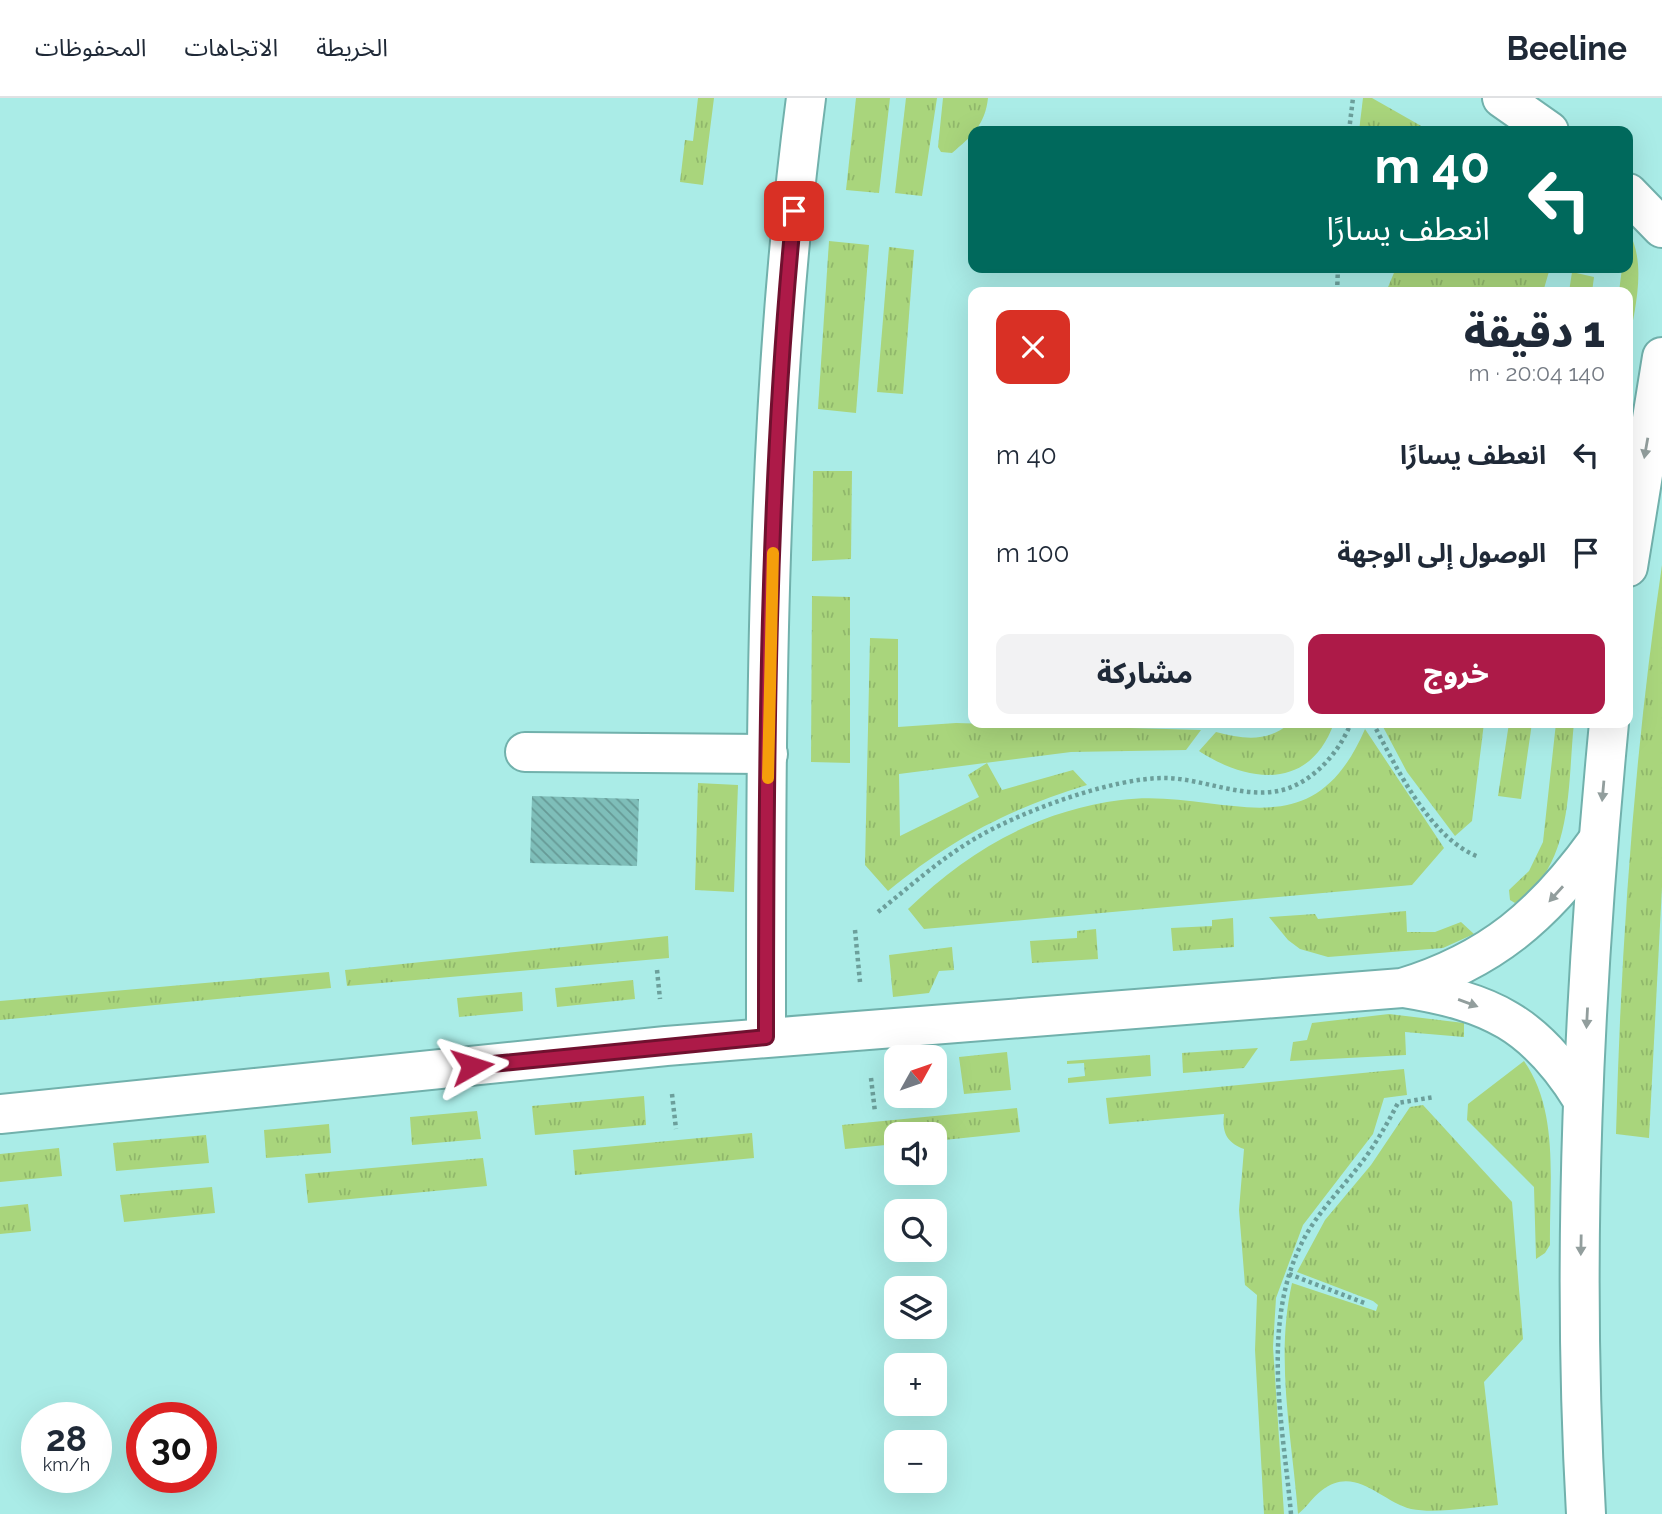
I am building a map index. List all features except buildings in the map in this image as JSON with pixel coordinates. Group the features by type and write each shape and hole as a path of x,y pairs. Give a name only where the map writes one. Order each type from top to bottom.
{"street":[{"path":"766,1037 768,754 779,373 806,98"},
{"path":"1503,98 1542,126"},
{"path":"1633,198 1662,228"},
{"path":"1633,536 1662,357"},
{"path":"1586,1514 1582,1451 1582,1099 1598,840 1609,728"},
{"path":"525,752 768,754"},
{"path":"1402,988 1459,967 1512,936 1558,891 1598,840"},
{"path":"0,1114 766,1037 1402,988 1451,997 1519,1025 1544,1046 1582,1099"}],"path":[{"path":"1350,126 1353,98"},
{"path":"878,912 971,841 1012,820 1107,787 1162,778 1192,779 1241,792 1264,794 1287,788 1307,779 1325,764 1348,728"},
{"path":"1376,728 1389,755 1433,821 1450,841 1479,857"},
{"path":"855,930 860,984"},
{"path":"657,970 661,1006"},
{"path":"870,1071 875,1112"},
{"path":"671,1089 676,1129"},
{"path":"1291,1514 1278,1360 1282,1303 1289,1274 1306,1235 1371,1149 1398,1103 1434,1097"},
{"path":"1289,1274 1367,1304"}],"green space":[{"path":"698,98 714,98 703,185 680,182 685,140 693,141"},
{"path":"856,98 890,98 879,193 846,190"},
{"path":"906,98 937,98 922,196 895,193"},
{"path":"943,98 988,98 981,123 978,126 968,126 966,141 952,153 941,152 938,147"},
{"path":"1363,98 1372,98 1421,126 1360,126"},
{"path":"829,241 869,245 856,413 818,409"},
{"path":"1633,242 1637,258 1638,288 1633,320 1633,287 1620,287 1621,273 1633,273"},
{"path":"889,247 914,250 903,394 877,392"},
{"path":"1394,273 1549,273 1544,287 1388,287"},
{"path":"1572,273 1594,277 1593,287 1570,287"},
{"path":"813,471 852,471 851,559 812,561"},
{"path":"1662,565 1662,887 1649,1138 1616,1134 1630,849"},
{"path":"812,596 850,597 850,763 811,762"},
{"path":"870,638 898,639 898,727 956,723 968,723 968,728 1201,730 1186,750 1071,752 899,774 900,836 979,797 968,775 987,763 1002,790 1073,770 1087,785 1006,815 958,841 888,891 865,865"},
{"path":"1332,728 1323,745 1310,760 1294,770 1277,775 1238,770 1199,751 1216,732 1254,738 1273,734 1281,729"},
{"path":"1384,728 1483,728 1472,821 1455,836 1407,772"},
{"path":"1508,728 1531,728 1521,799 1498,796"},
{"path":"1555,728 1574,728 1566,811 1555,854 1532,890 1515,903 1510,900 1509,890 1529,871 1543,842"},
{"path":"1365,729 1444,848 1412,885 924,929 908,909 955,869 1005,837 1032,824 1090,805 1158,798 1260,808 1290,804 1318,792 1343,768"},
{"path":"698,783 738,785 734,892 695,890"},
{"path":"1406,911 1407,932 1435,932 1461,922 1474,934 1443,948 1328,957 1300,949 1288,940 1269,917 1315,914 1318,919"},
{"path":"1233,918 1234,947 1173,951 1171,928 1212,926 1212,920"},
{"path":"1096,929 1098,959 1032,963 1030,941 1077,938 1077,931"},
{"path":"668,936 669,958 347,986 345,970"},
{"path":"952,947 954,970 939,971 929,993 893,997 889,955"},
{"path":"329,972 331,988 0,1020 0,1001"},
{"path":"633,980 635,999 557,1007 555,988"},
{"path":"522,992 523,1011 459,1017 457,998"},
{"path":"1389,1014 1464,1023 1464,1037 1405,1032 1406,1055 1290,1061 1293,1042 1307,1040 1312,1023"},
{"path":"1258,1048 1244,1068 1183,1073 1182,1053"},
{"path":"1007,1052 1011,1090 964,1094 959,1057"},
{"path":"1150,1055 1151,1076 1068,1083 1068,1078 1085,1076 1084,1063 1067,1064 1067,1061"},
{"path":"1524,1061 1543,1103 1550,1150 1550,1245 1545,1253 1536,1259 1534,1187 1467,1120 1468,1104"},
{"path":"1404,1069 1407,1095 1384,1098 1373,1134 1303,1225 1276,1298 1273,1347 1284,1514 1264,1514 1255,1350 1257,1295 1245,1285 1239,1210 1244,1149 1226,1136 1224,1114 1109,1124 1106,1098"},
{"path":"644,1096 646,1125 535,1135 532,1106"},
{"path":"1423,1105 1512,1202 1523,1339 1484,1382 1498,1505 1443,1510 1411,1509 1367,1487 1345,1481 1321,1491 1298,1514 1285,1369 1287,1312 1292,1283 1376,1311 1378,1305 1373,1301 1297,1272 1325,1220 1371,1165 1410,1107"},
{"path":"1017,1108 1020,1132 947,1140 947,1122 884,1122 884,1145 845,1149 842,1125"},
{"path":"477,1111 481,1139 412,1145 410,1117"},
{"path":"329,1124 331,1153 266,1158 264,1130"},
{"path":"752,1133 754,1158 575,1175 573,1150"},
{"path":"206,1135 209,1163 116,1171 113,1143"},
{"path":"59,1148 62,1176 0,1182 0,1154"},
{"path":"483,1158 487,1186 308,1203 305,1174"},
{"path":"212,1187 215,1213 124,1222 120,1195"},
{"path":"28,1204 31,1231 0,1234 0,1207"}],"slow traffic":[{"path":"768,778 773,553"}],"route":[{"path":"472,1066 766,1037 768,754 774,488 779,373 794,211"}]}
